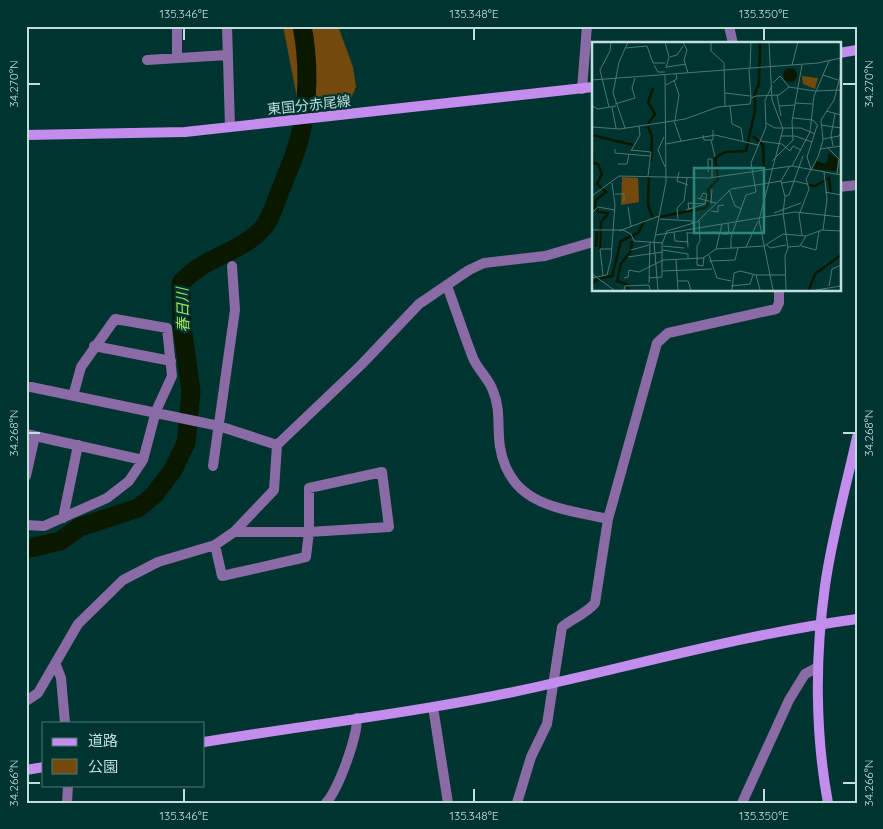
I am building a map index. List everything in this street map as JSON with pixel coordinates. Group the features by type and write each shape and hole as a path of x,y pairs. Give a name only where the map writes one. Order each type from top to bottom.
{"street":[{"path":"177,26 177,58"},
{"path":"228,26 227,55 230,127"},
{"path":"582,89 587,26"},
{"path":"729,26 732,42"},
{"path":"840,53 857,50"},
{"path":"147,60 227,55"},
{"name":"東国分赤尾線","path":"26,135 185,132 592,87"},
{"path":"840,187 857,185"},
{"path":"26,701 38,694 78,624 123,580 158,562 215,545 234,532 274,490 277,445 361,365 419,304 469,270 484,263 545,256 592,242"},
{"path":"213,466 235,310 232,266"},
{"path":"447,286 474,360 493,390 497,405 500,446 504,465 514,484 540,503 608,519"},
{"path":"517,803 531,757 547,724 562,627 571,619 588,612 595,604 608,519 657,343 668,333 776,309 779,303 779,291"},
{"path":"26,525 44,526 63,518 107,498 128,481 143,460 161,413 172,376 167,328 115,318 81,367 73,396"},
{"path":"94,346 171,361"},
{"path":"32,387 203,422 277,445"},
{"path":"26,476 30,435 143,460"},
{"path":"828,803 821,744 818,667 827,577 857,437"},
{"path":"63,518 78,445"},
{"path":"215,545 222,576 306,557 309,532 309,488 382,472 389,527 309,532 234,532"},
{"path":"205,742 433,707 554,683 689,651 822,624 857,619"},
{"path":"56,665 61,678 65,722"},
{"path":"742,803 789,700 804,674 818,667"},
{"path":"433,707 448,803"},
{"path":"326,803 341,775 357,728 356,718"},
{"path":"26,770 42,767"},
{"path":"67,803 68,786"}],"green space":[{"path":"283,26 338,26 353,67 356,87 349,103 299,108"}],"waterway":[{"name":"春日川","path":"26,549 60,541 80,527 138,508 154,495 173,470 186,443 191,392 182,326 181,283 199,268 251,239 269,219 299,140 305,112 307,68 302,26"}]}
